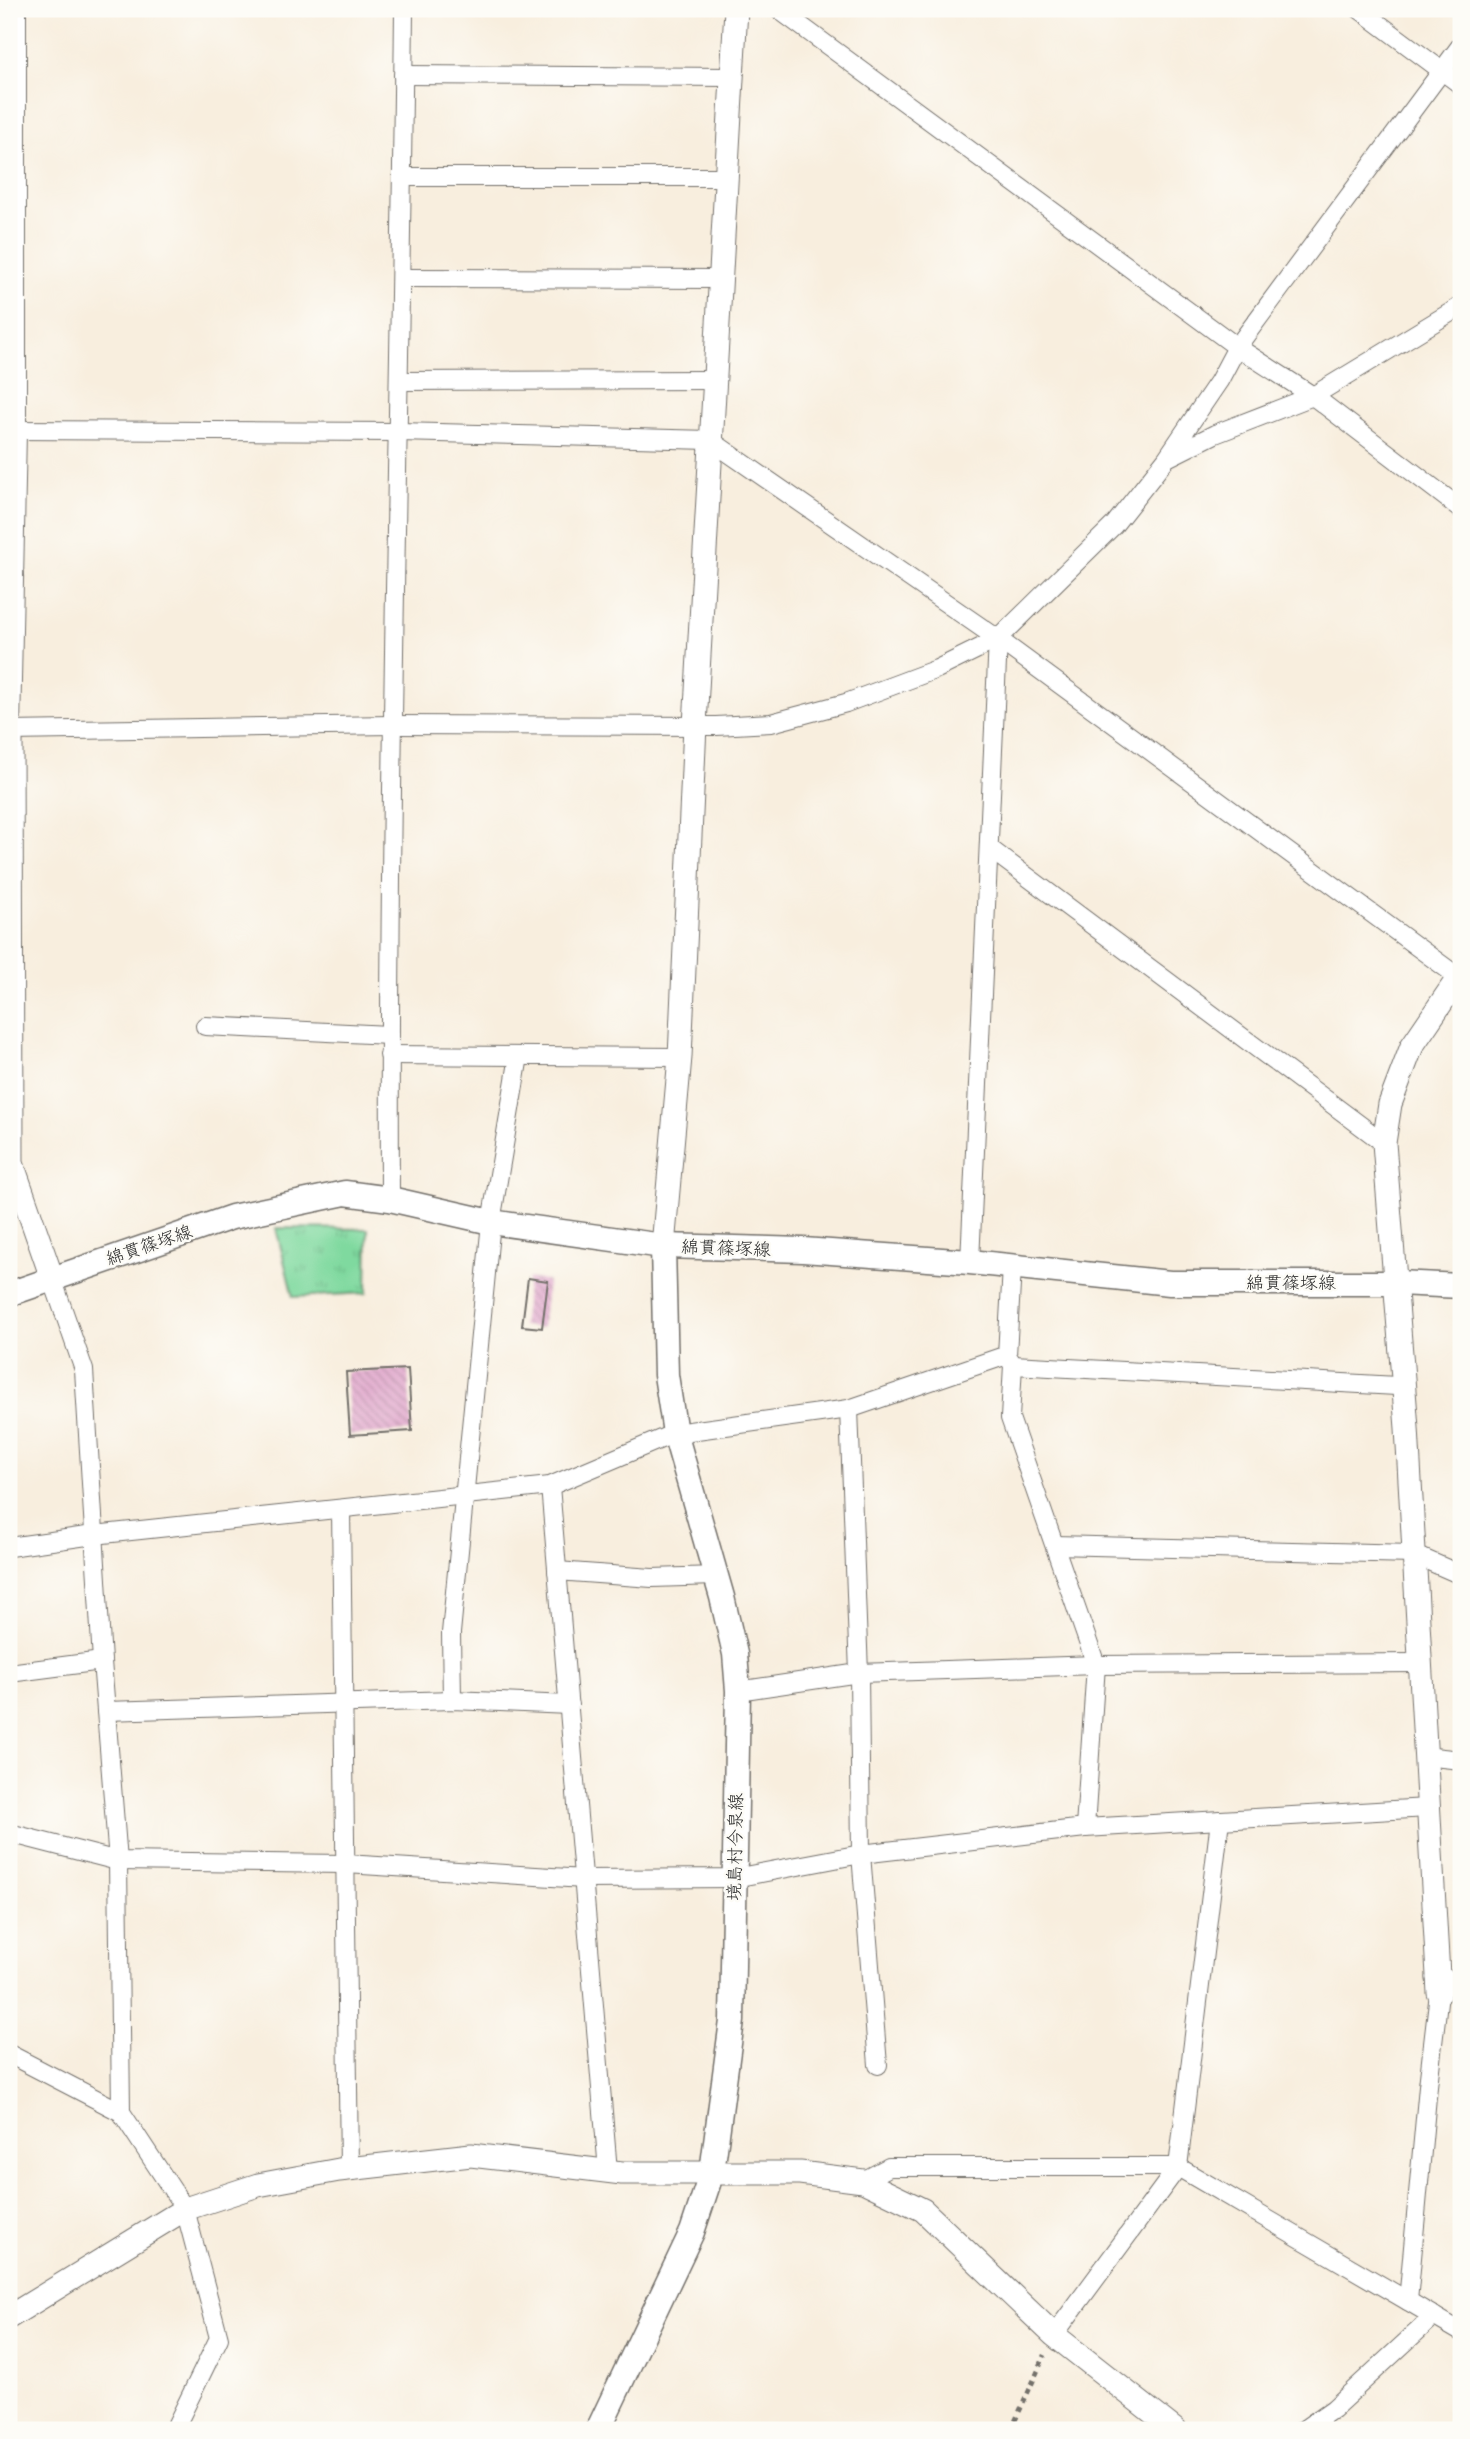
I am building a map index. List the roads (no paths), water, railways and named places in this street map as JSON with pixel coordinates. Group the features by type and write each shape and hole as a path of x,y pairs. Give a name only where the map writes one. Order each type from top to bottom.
{"main road":[{"name":"綿貫篠塚線","path":"9,1294 232,1217 345,1194 390,1199 491,1222 663,1246 803,1250 970,1262 1170,1283 1397,1283 1461,1286"},
{"name":"境島村今泉線","path":"598,2430 692,2232 712,2172 732,2021 738,1691 735,1654 716,1576 675,1433 666,1375 663,1246"}],"street":[{"path":"17,9 10,730 12,1163 84,1370 102,1661 118,1861 121,2112"},
{"path":"390,1199 392,725 400,381 404,9"},
{"path":"663,1246 680,1057 710,440 736,9"},
{"path":"778,9 1237,347 1312,396 1461,509"},
{"path":"1359,9 1461,85"},
{"path":"10,730 772,723 846,703 937,669 998,639 1114,525 1166,459 1219,382 1237,347 1461,45"},
{"path":"403,75 732,77"},
{"path":"402,177 726,177"},
{"path":"401,278 720,279"},
{"path":"1166,459 1215,435 1312,396 1457,314"},
{"path":"400,381 714,380"},
{"path":"13,430 399,432 710,440 998,639 1461,977 1412,1046 1390,1104 1384,1143 1397,1283 1438,1986 1408,2301"},
{"path":"970,1262 998,639"},
{"path":"989,848 1384,1143"},
{"path":"205,1026 389,1035"},
{"path":"389,1055 680,1057"},
{"path":"452,1700 451,1633 491,1222 519,1056"},
{"path":"1012,1267 1010,1418 1096,1665 1085,1828"},
{"path":"9,1547 94,1535 550,1486 675,1433 849,1409 1010,1360 1397,1386"},
{"path":"849,1409 859,1673 862,1854 878,2065"},
{"path":"550,1486 608,2171"},
{"path":"341,1508 349,2169"},
{"path":"1055,1545 1413,1554 1461,1575"},
{"path":"557,1571 652,1578 716,1576"},
{"path":"9,1673 102,1661"},
{"path":"738,1691 859,1673 1096,1665 1419,1663"},
{"path":"106,1711 452,1700 569,1705"},
{"path":"1424,1756 1461,1760"},
{"path":"9,1833 118,1861 346,1864 584,1879 734,1878 862,1854 1085,1828 1427,1808"},
{"path":"1055,2335 1178,2167 1220,1820"},
{"path":"1438,1986 1461,1987"},
{"path":"9,2054 121,2112 185,2209 219,2338 174,2430"},
{"path":"9,2317 185,2209 258,2185 349,2169 471,2155 608,2171 800,2173 863,2181 923,2210 1055,2335 1175,2430"},
{"path":"863,2181 888,2167 1178,2167 1461,2332"},
{"path":"1303,2430 1333,2409 1434,2316"}]}
